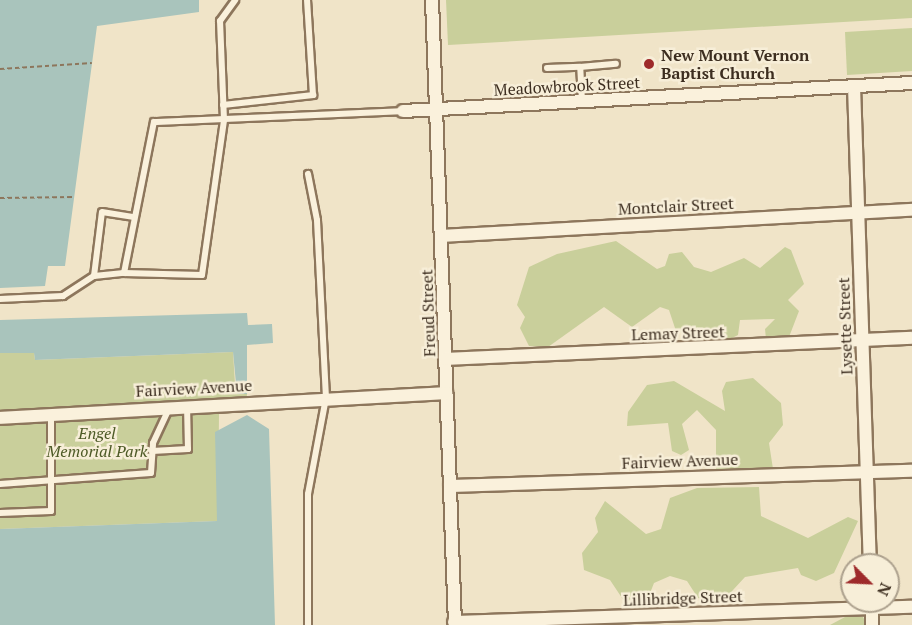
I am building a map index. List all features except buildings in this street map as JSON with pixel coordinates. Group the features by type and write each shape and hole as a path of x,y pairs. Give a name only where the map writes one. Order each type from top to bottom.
{"street":[{"name":"Freud Street","path":"432,0 454,624"},
{"name":"Meadowbrook Street","path":"404,111 912,83"},
{"name":"Lysette Street","path":"854,86 870,553"},
{"name":"Montclair Street","path":"442,236 912,210"},
{"name":"Lemay Street","path":"445,359 912,338"},
{"name":"Fairview Avenue","path":"0,418 51,411 447,393"},
{"name":"Fairview Avenue","path":"450,486 912,471"},
{"name":"Lillibridge Street","path":"454,624 840,606"}],"lane":[{"path":"0,299 63,296 94,276 124,273 202,275 224,120 219,21 235,0"},
{"path":"224,105 313,95 307,0"},
{"path":"547,68 616,64"},
{"path":"580,67 582,102"},
{"path":"124,273 154,122 404,111"},
{"path":"308,174 317,220 326,398 308,495 308,625"},
{"path":"94,276 102,212 134,217"},
{"path":"152,451 188,449 188,405"},
{"path":"0,484 151,473 152,451 171,406"},
{"path":"0,513 51,511 51,411"}],"path":[{"path":"0,69 92,63"},
{"path":"0,198 74,197"}],"green space":[{"path":"446,0 912,0 912,18 448,45"},
{"path":"912,28 912,71 847,75 845,32"},
{"path":"616,241 657,269 665,266 669,254 682,252 694,267 711,272 744,258 760,268 785,247 791,250 804,284 788,300 799,311 789,337 766,339 765,329 775,319 740,320 738,335 728,340 707,329 691,335 676,331 669,310 660,307 632,327 604,307 548,347 529,346 520,328 525,317 517,305 529,267 557,254"},
{"name":"Engel Memorial Park","path":"233,352 237,394 247,394 246,412 219,414 218,521 0,529 0,353 34,353 35,360"},
{"path":"753,378 781,403 783,425 769,443 773,469 716,471 716,430 697,410 682,424 689,450 681,455 672,451 668,423 627,426 628,412 647,385 674,381 725,411 722,391 726,382"},
{"path":"759,487 761,516 808,538 848,517 858,521 843,553 840,553 840,560 834,573 816,581 801,575 798,568 745,577 721,603 698,598 687,581 670,576 654,583 645,606 628,607 610,580 584,570 582,553 598,532 595,518 605,501 646,534 661,529 670,498 697,488"},
{"path":"845,617 863,617 867,625 830,625"}],"water":[{"path":"0,0 199,0 199,12 97,26 65,266 48,266 45,286 0,288"},
{"path":"247,313 248,325 272,324 273,343 247,345 247,394 237,394 233,352 35,360 34,353 0,353 0,320"},
{"path":"247,415 269,429 275,625 0,625 0,529 217,521 215,432"}],"place":[{"name":"New Mount Vernon Baptist Church","path":"649,64"}]}
